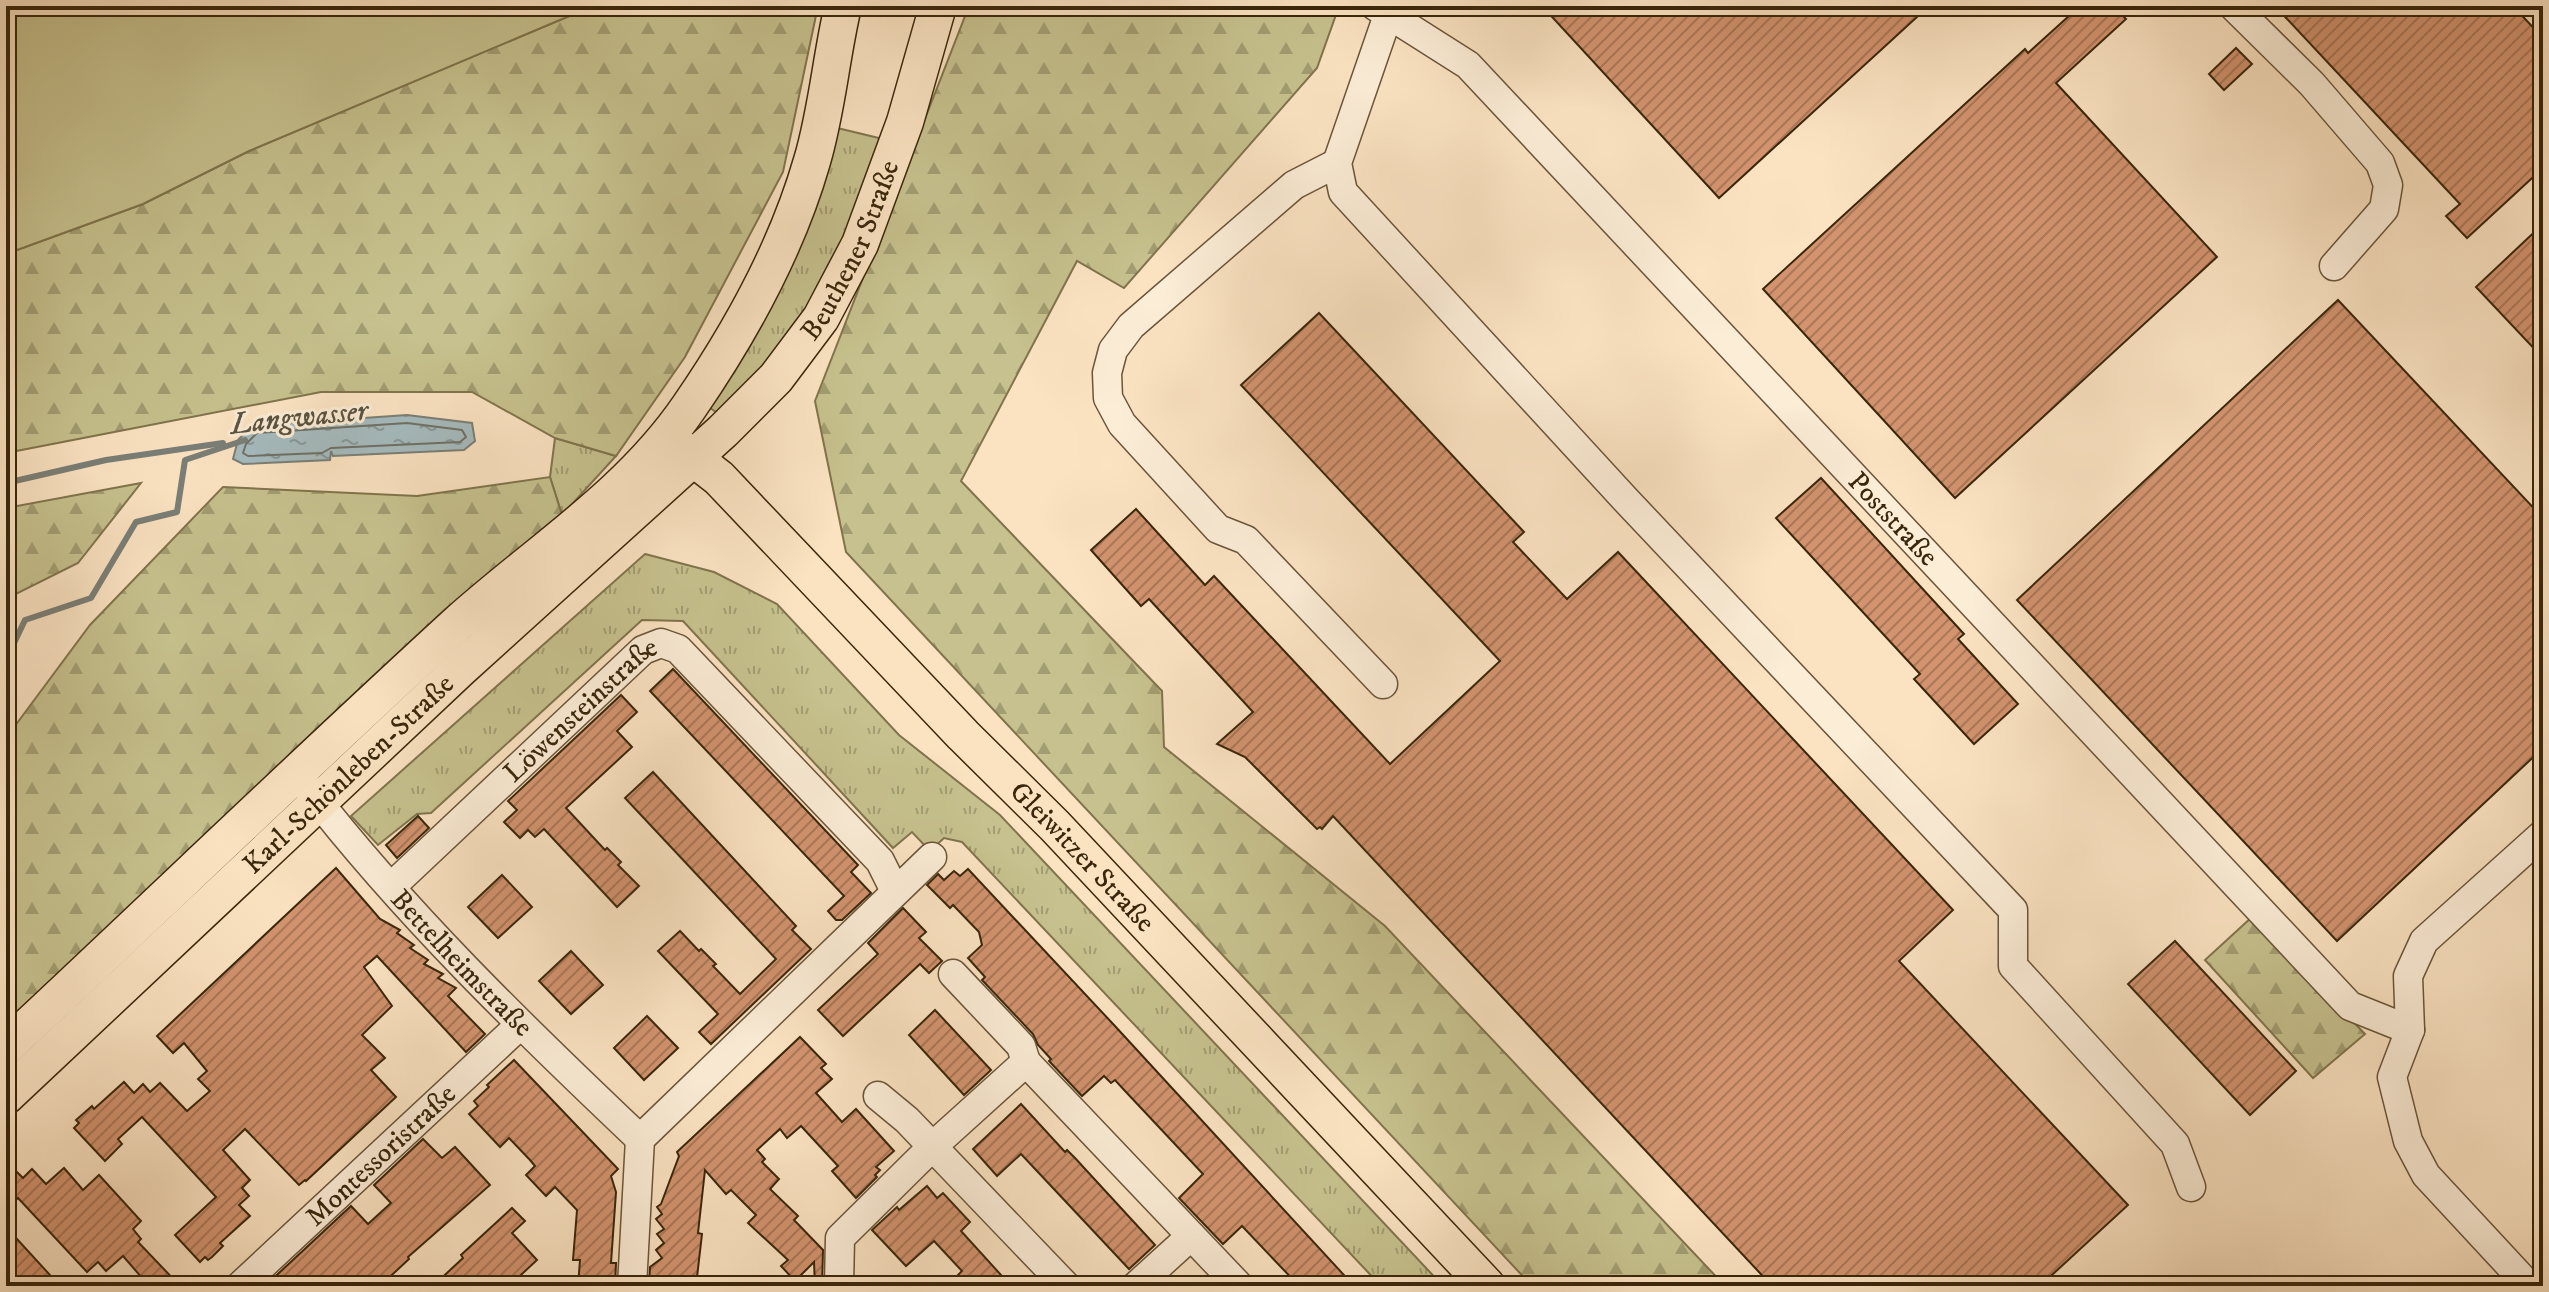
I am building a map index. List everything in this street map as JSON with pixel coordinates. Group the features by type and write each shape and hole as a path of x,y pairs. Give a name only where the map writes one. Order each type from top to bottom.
{"main road":[{"path":"680,447 698,393 736,330 796,208 816,147 843,6"},
{"name":"Beuthener Straße","path":"680,447 776,378 809,336 836,292 870,221 891,163 938,6"},
{"name":"Karl-Schönleben-Straße","path":"6,1047 586,553 680,447"},
{"name":"Gleiwitzer Straße","path":"680,447 730,489 963,735 1055,826 1487,1286"},
{"name":"Karl-Schönleben-Straße","path":"6,1096 308,788"}],"street":[{"path":"2233,6 2312,84 2380,163 2388,185 2384,209 2334,266"},
{"path":"1381,11 1337,163 1343,192 1625,499 2013,910 2013,966 2175,1144 2191,1187"},
{"name":"Poststraße","path":"1381,11 1468,65 2350,1006 2410,1030"},
{"path":"1337,163 1294,185 1131,326 1113,350 1107,373 1108,398 1122,424 1218,529 1246,540 1383,684"},
{"name":"Löwensteinstraße","path":"391,887 643,650 661,643 678,649 880,861 895,891"},
{"name":"Bettelheimstraße","path":"308,788 351,844 520,1025 640,1139"},
{"path":"2529,1286 2426,1175 2408,1141 2392,1077 2410,1030 2408,976 2424,941 2543,834"},
{"path":"632,1286 640,1139 932,857"},
{"path":"953,974 1021,1046 1026,1062 1239,1286"},
{"name":"Montessoristraße","path":"240,1286 520,1025"},
{"path":"839,1286 840,1238 933,1146 1026,1062"},
{"path":"878,1096 933,1146 1066,1286"},
{"path":"1136,1286 1191,1236"}],"green space":[{"path":"6,6 593,6 249,151 143,204 6,254"},
{"path":"593,6 818,6 783,172 685,357 616,456 555,438 472,392 321,392 6,453 6,254 143,204 249,151"},
{"path":"969,6 1334,6 1338,9 1317,68 1124,288 1077,261 961,481 1162,691 1164,747 1385,926 1725,1286 1532,1286 846,552 815,401"},
{"path":"829,126 887,140 814,311 723,417 710,408"},
{"path":"555,438 616,456 562,515 550,477"},
{"path":"550,477 562,515 6,1028 6,738 90,625 223,487 417,496"},
{"path":"141,483 78,563 6,599 6,508"},
{"path":"645,554 714,572 777,604 899,735 1000,815 1443,1286 1381,1286 962,842 944,838 930,851 912,832 893,848 683,621 642,620 431,813 417,814 378,845 351,816"},
{"path":"2252,917 2365,1034 2313,1078 2205,960"}],"water":[{"path":"407,415 472,423 475,441 464,450 333,456 331,451 330,460 243,464 233,459 238,440 252,425 362,418 362,422 364,418"}],"building":[{"path":"1542,6 1929,6 1719,198"},
{"path":"2080,6 2113,6 2126,19 2056,83 2217,257 1955,498 1763,289 2025,49 2028,53"},
{"path":"2275,6 2513,6 2543,38 2543,168 2467,238 2446,216 2460,204"},
{"path":"2236,48 2252,64 2224,90 2209,74"},
{"path":"2543,224 2543,358 2476,287"},
{"path":"2338,300 2543,518 2543,748 2337,941 2017,600"},
{"path":"1319,313 1524,532 1513,542 1567,599 1618,552 1953,910 1899,961 2128,1205 2040,1286 1772,1286 1333,816 1322,829 1317,829 1245,757 1217,744 1253,712 1149,599 1141,606 1091,550 1136,509 1205,585 1214,576 1390,764 1500,661 1241,385"},
{"path":"1821,478 1964,634 1958,639 2018,704 1974,744 1914,679 1920,674 1776,518"},
{"path":"673,669 858,865 851,872 871,893 842,920 836,920 828,911 844,896 650,691"},
{"path":"621,695 637,712 617,731 632,747 566,808 605,850 607,848 621,862 618,865 639,886 617,907 544,829 535,837 528,830 520,838 504,822 517,810 508,801"},
{"path":"653,772 796,926 792,930 811,949 711,1044 699,1032 718,1014 658,951 680,931 716,964 713,966 740,994 776,959 625,798"},
{"path":"418,816 429,828 397,858 386,845"},
{"path":"336,868 380,919 400,930 397,933 414,945 410,948 428,960 424,964 443,974 438,978 456,988 448,996 485,1034 466,1052 377,956 364,967 392,1006 362,1035 385,1058 371,1070 396,1097 299,1185 245,1129 223,1150 250,1180 242,1188 249,1196 239,1205 250,1216 220,1243 223,1246 212,1257 208,1260 205,1257 200,1262 175,1235 216,1197 142,1117 118,1139 122,1144 105,1161 74,1128 79,1123 76,1120 92,1106 94,1109 124,1082 134,1093 143,1084 150,1092 160,1083 187,1111 210,1091 198,1079 207,1071 184,1043 173,1053 157,1036"},
{"path":"968,869 1354,1286 1299,1286 1242,1226 1223,1244 1179,1198 1203,1174 1115,1080 1111,1083 1104,1076 1082,1096 1049,1061 1051,1059 1033,1034 982,980 985,977 968,958 982,945 979,932 953,905 950,908 927,885 938,874 944,880 954,871 960,876"},
{"path":"502,875 532,907 498,938 468,907"},
{"path":"903,908 926,932 919,938 942,961 929,973 920,964 843,1036 818,1010 878,954 868,943"},
{"path":"2175,941 2296,1071 2250,1115 2128,984"},
{"path":"571,951 603,985 571,1014 539,981"},
{"path":"935,1010 991,1070 964,1095 909,1035"},
{"path":"647,1016 678,1048 644,1080 614,1048"},
{"path":"800,1037 826,1064 821,1068 832,1079 816,1093 842,1122 856,1109 894,1151 876,1167 880,1170 875,1175 877,1177 856,1198 832,1171 838,1166 801,1126 787,1138 780,1129 757,1150 765,1159 762,1162 779,1179 770,1189 798,1216 794,1220 823,1250 822,1286 815,1286 814,1262 795,1281 781,1266 788,1260 748,1223 756,1215 731,1190 726,1194 705,1170 696,1286 649,1286 650,1267 662,1258 656,1250 664,1243 657,1234 664,1229 656,1219 662,1214 657,1207 661,1204 679,1156 677,1152"},
{"path":"514,1060 618,1169 611,1176 616,1192 611,1263 616,1263 615,1286 578,1286 580,1260 573,1260 577,1210 555,1187 546,1196 526,1175 535,1166 530,1160 509,1138 500,1147 469,1114 478,1106 474,1101 489,1087 487,1085"},
{"path":"1021,1104 1155,1245 1129,1269 1021,1154 997,1176 973,1149"},
{"path":"423,1139 442,1158 455,1147 490,1185 408,1257 380,1286 265,1286 351,1206 368,1224 391,1203 374,1185"},
{"path":"64,1168 83,1190 99,1175 141,1221 133,1229 141,1239 138,1242 180,1286 149,1286 123,1256 106,1271 98,1262 87,1272 18,1198 6,1209 6,1176 14,1169 23,1178 32,1169 46,1184"},
{"path":"927,1186 937,1198 943,1193 970,1222 961,1231 1011,1286 947,1286 962,1271 934,1241 906,1266 872,1230"},
{"path":"512,1208 525,1221 512,1233 537,1260 509,1286 433,1286 463,1258 461,1255"},
{"path":"6,1227 60,1286 6,1286"}],"waterway":[{"name":"Langwasser","path":"6,660 25,620 91,598 136,522 177,512 185,460 245,440"},
{"path":"6,483 106,460 223,443"}]}
